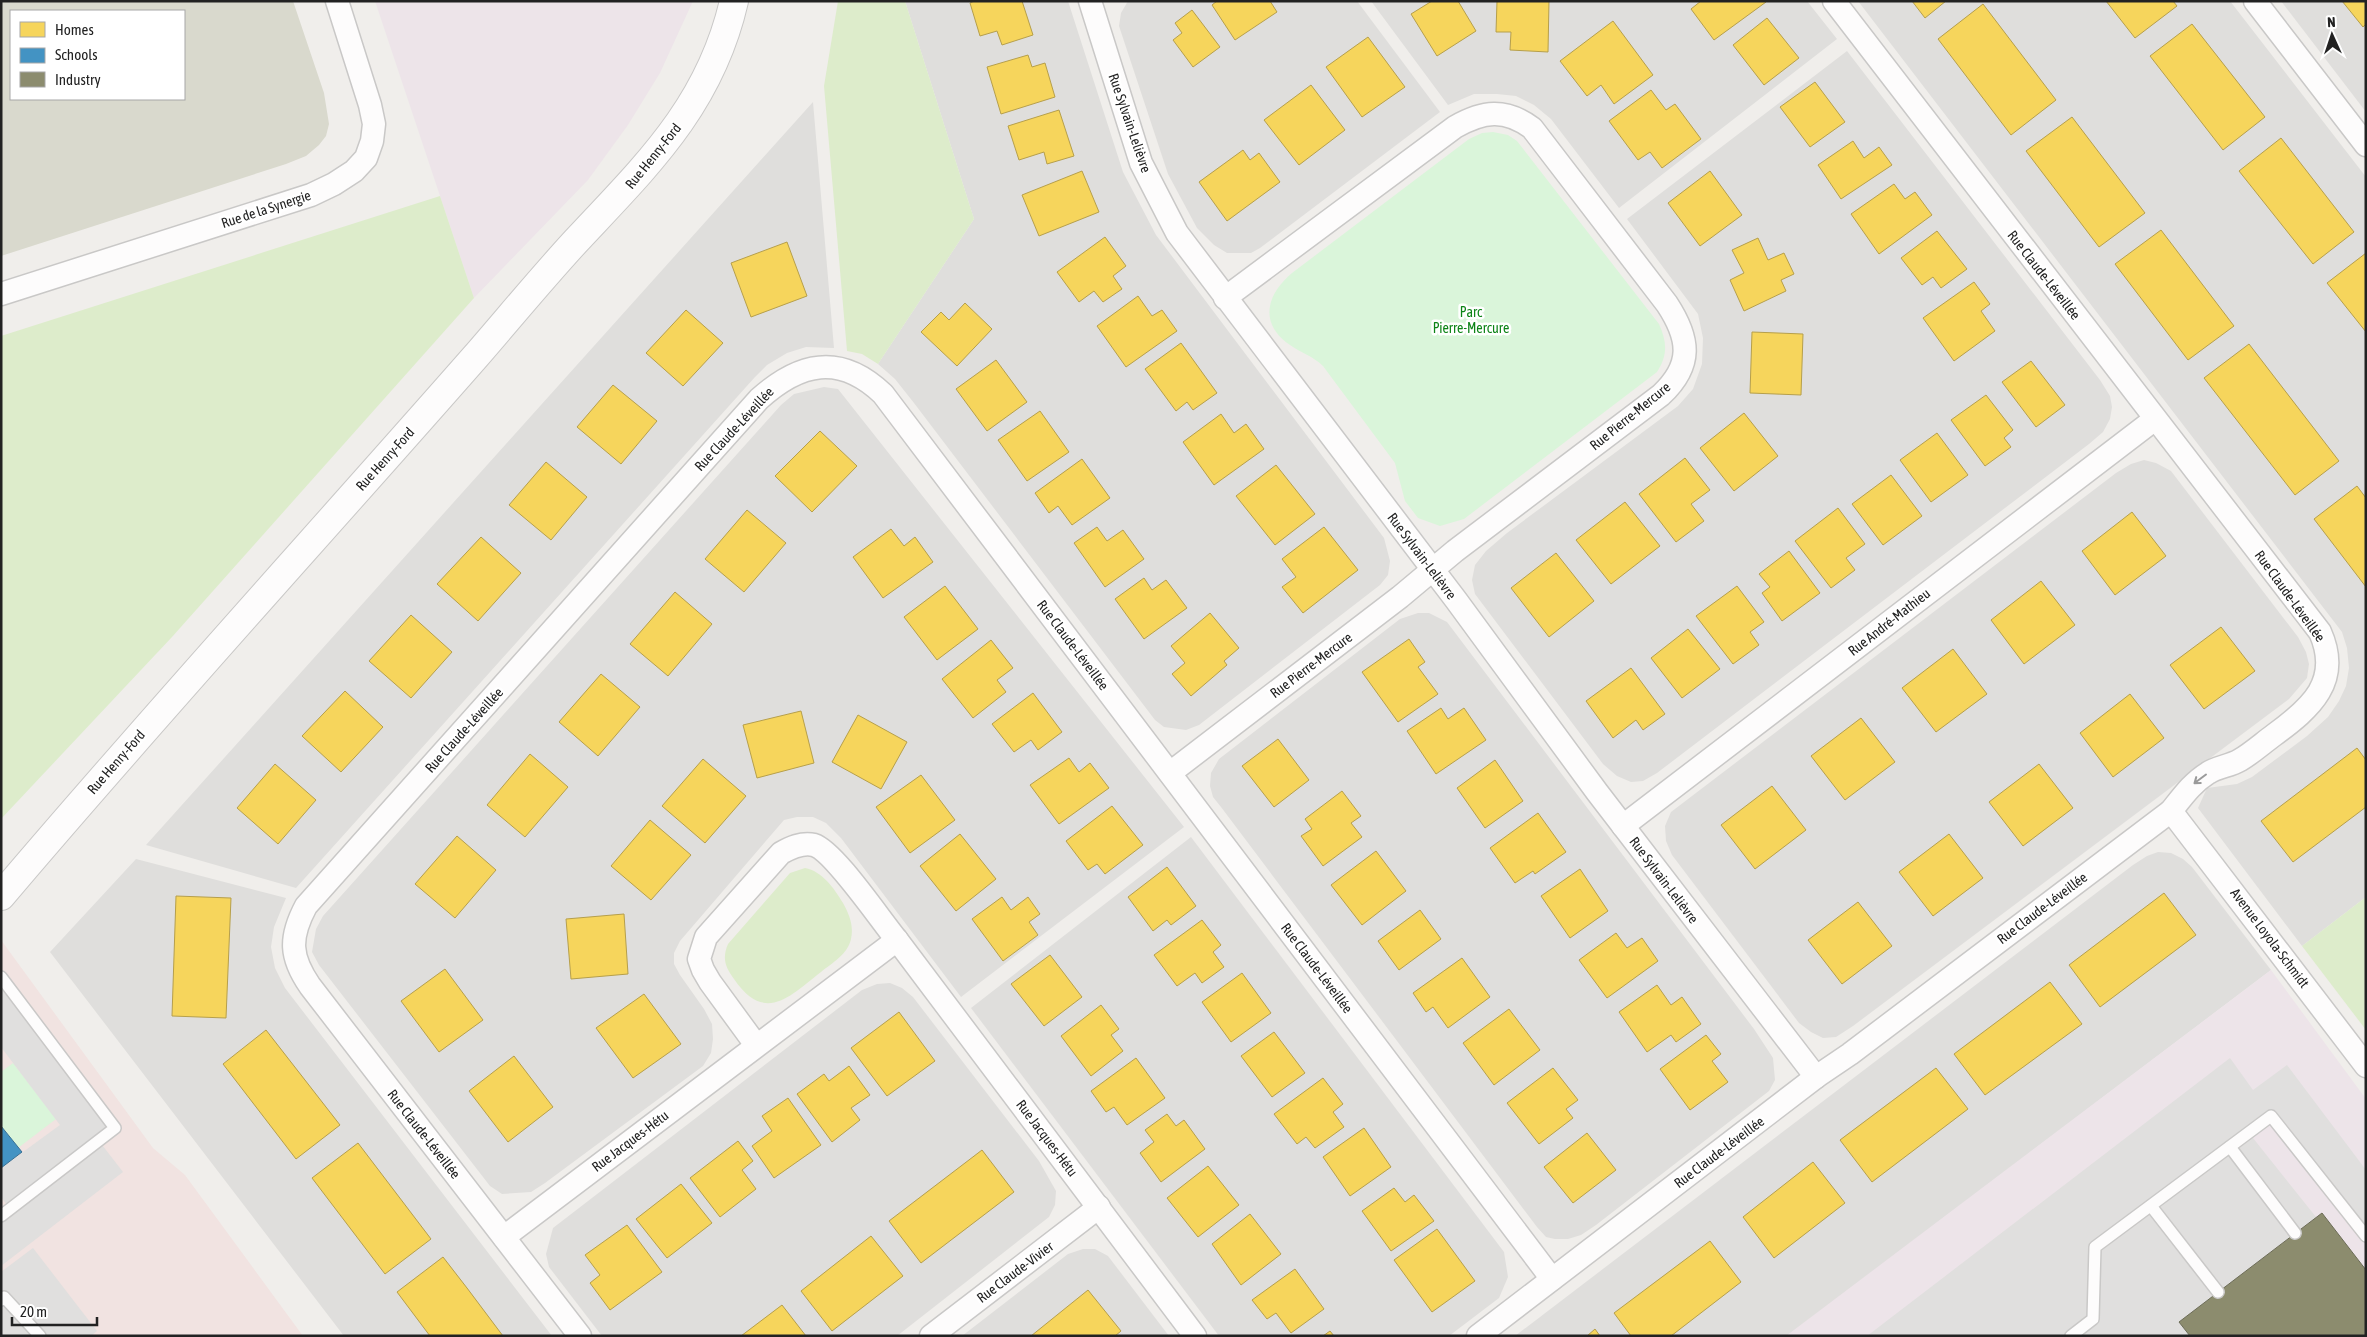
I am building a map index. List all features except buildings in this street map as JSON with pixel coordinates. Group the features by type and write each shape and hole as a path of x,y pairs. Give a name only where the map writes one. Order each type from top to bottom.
{"street":[{"name":"Rue de la Synergie","path":"1,294 311,196 354,171 366,158 372,141 374,124 370,104 337,1"},
{"name":"Rue Henry-Ford","path":"1,896 131,745 577,240 659,151 675,130 702,87 722,42 734,1"},
{"name":"Rue Sylvain-Lelièvre","path":"1090,1 1141,163 1177,233 1623,826 1816,1077"},
{"name":"Rue Claude-Léveillée","path":"1478,1336 1816,1077 1850,1054 2171,811 2181,796 2210,771 2239,760 2305,711 2319,693 2326,679 2327,648 2320,632 1834,1"},
{"path":"2255,1 2366,145"},
{"name":"Rue Pierre-Mercure","path":"1170,773 1661,395 1678,375 1684,363 1684,340 1677,320 1555,156 1532,128 1520,119 1495,114 1468,119 1455,126 1225,298"},
{"name":"Rue Claude-Léveillée","path":"580,1336 300,971 293,946 298,920 306,906 759,399 788,376 805,369 837,368 850,370 883,394 1552,1279"},
{"name":"Rue André-Mathieu","path":"1623,826 2155,419"},
{"name":"Avenue Loyola-Schmidt","path":"2171,811 2366,1066"},
{"name":"Rue Jacques-Hétu","path":"756,1045 703,970 699,959 701,947 706,937 781,853 792,847 811,844 820,847 833,860 897,940 1196,1336"},
{"name":"Rue Jacques-Hétu","path":"504,1237 897,940"},
{"name":"Rue Claude-Vivier","path":"931,1336 1100,1208"}],"lane":[{"path":"1,977 115,1128 1,1216"},
{"path":"2071,1336 2093,1319 2095,1247 2271,1116 2366,1236"},
{"path":"2230,1147 2295,1233"},
{"path":"2151,1206 2218,1292"},
{"path":"1,1300 4,1298 40,1336"}],"shaded area":[{"path":"1,1 293,1 324,93 329,124 326,136 319,145 306,156 1,256"},
{"path":"375,1 693,1 660,73 628,125 588,180 474,298"},
{"path":"905,1 1068,1 1123,172 1156,235 1384,538 1390,561 1388,575 1380,585 1199,725 1186,730 1164,727 1155,720 914,403 895,379 878,364 974,219"},
{"path":"1128,1 1357,1 1440,112 1260,248 1251,253 1227,253 1214,245 1197,228 1168,174 1119,26 1121,13"},
{"path":"1371,1 1807,1 1837,39 1619,208 1551,119 1534,105 1516,96 1474,94 1448,105"},
{"path":"1858,1 2230,1 2366,177 2366,897 2302,946 2198,808 2207,788 2237,784 2252,777 2307,736 2328,717 2346,686 2349,668 2347,648 2342,632"},
{"path":"2281,1 2366,1 2366,112"},
{"path":"1847,51 2100,380 2110,396 2112,407 2110,419 2103,432 2089,444 1657,773 1643,781 1631,782 1617,776 1603,764 1475,594 1472,580 1475,565 1486,551 1507,533 1678,406 1693,389 1702,364 1703,338 1698,314 1627,219"},
{"path":"813,102 834,348 806,347 787,353 767,365 755,377 296,888 146,845"},
{"path":"824,387 838,389 1184,827 961,997 841,838 826,823 813,817 797,817 784,820 680,941 674,953 674,964 712,1024 713,1039 711,1053 703,1066 531,1192 502,1194 490,1186 319,965 312,952 316,929 323,916 781,405 794,394"},
{"path":"2144,460 2156,463 2171,471 2298,637 2306,652 2309,664 2307,678 2289,699 1853,1026 1836,1037 1823,1038 1811,1032 1799,1023 1672,855 1666,841 1665,826 1671,812 2116,473 2131,464"},
{"path":"1418,613 1429,613 1447,622 1754,1029 1773,1058 1775,1080 1769,1091 1596,1225 1581,1235 1568,1239 1546,1237 1537,1227 1213,797 1210,786 1211,773 1219,759 1400,619"},
{"path":"1191,837 1504,1252 1508,1277 1499,1298 1449,1336 1219,1336 971,1008"},
{"path":"2158,852 2171,853 2183,859 2192,867 2271,970 1788,1336 1515,1336 2133,865 2147,856"},
{"path":"136,859 286,898 274,927 271,947 275,968 285,988 552,1336 344,1336 50,952"},
{"path":"1,940 153,1148 185,1175 303,1336 1,1336"},
{"path":"2271,970 2366,1099 2366,1336 1786,1336"},
{"path":"1,982 115,1128 99,1141 123,1172 1,1266 1,1216 10,1209 1,1197 1,1168 60,1125 1,1047"},
{"path":"890,983 902,988 913,997 1039,1161 1056,1191 1055,1205 1049,1217 897,1336 602,1336 549,1267 546,1254 553,1228 862,990 877,984"},
{"path":"2230,1058 2253,1090 2287,1065 2366,1170 2366,1236 2271,1116 2249,1133 2316,1217 2180,1322 2190,1336 1867,1336"},
{"path":"33,1248 97,1331 91,1336 1,1336 1,1272"},
{"path":"1083,1249 1095,1249 1108,1256 1169,1336 962,1336 1068,1254"}],"green space":[{"path":"838,1 905,1 974,219 878,364 862,354 847,351 824,86"},
{"name":"Parc Pierre-Mercure","path":"1493,132 1508,135 1517,141 1659,324 1664,337 1665,354 1657,372 1464,519 1440,526 1418,518 1405,501 1395,463 1323,366 1290,345 1280,336 1273,327 1270,309 1272,299 1277,290 1292,273 1469,139 1482,133"},
{"path":"440,196 474,298 172,637 1,819 1,336"},
{"path":"805,868 822,876 832,886 849,916 851,939 847,949 839,958 788,997 777,1002 767,1003 756,1000 745,993 728,970 725,962 726,949 728,944 790,873"},
{"path":"2366,897 2366,1030 2302,946"},
{"path":"13,1063 56,1119 18,1148 1,1126 1,1072"}]}
